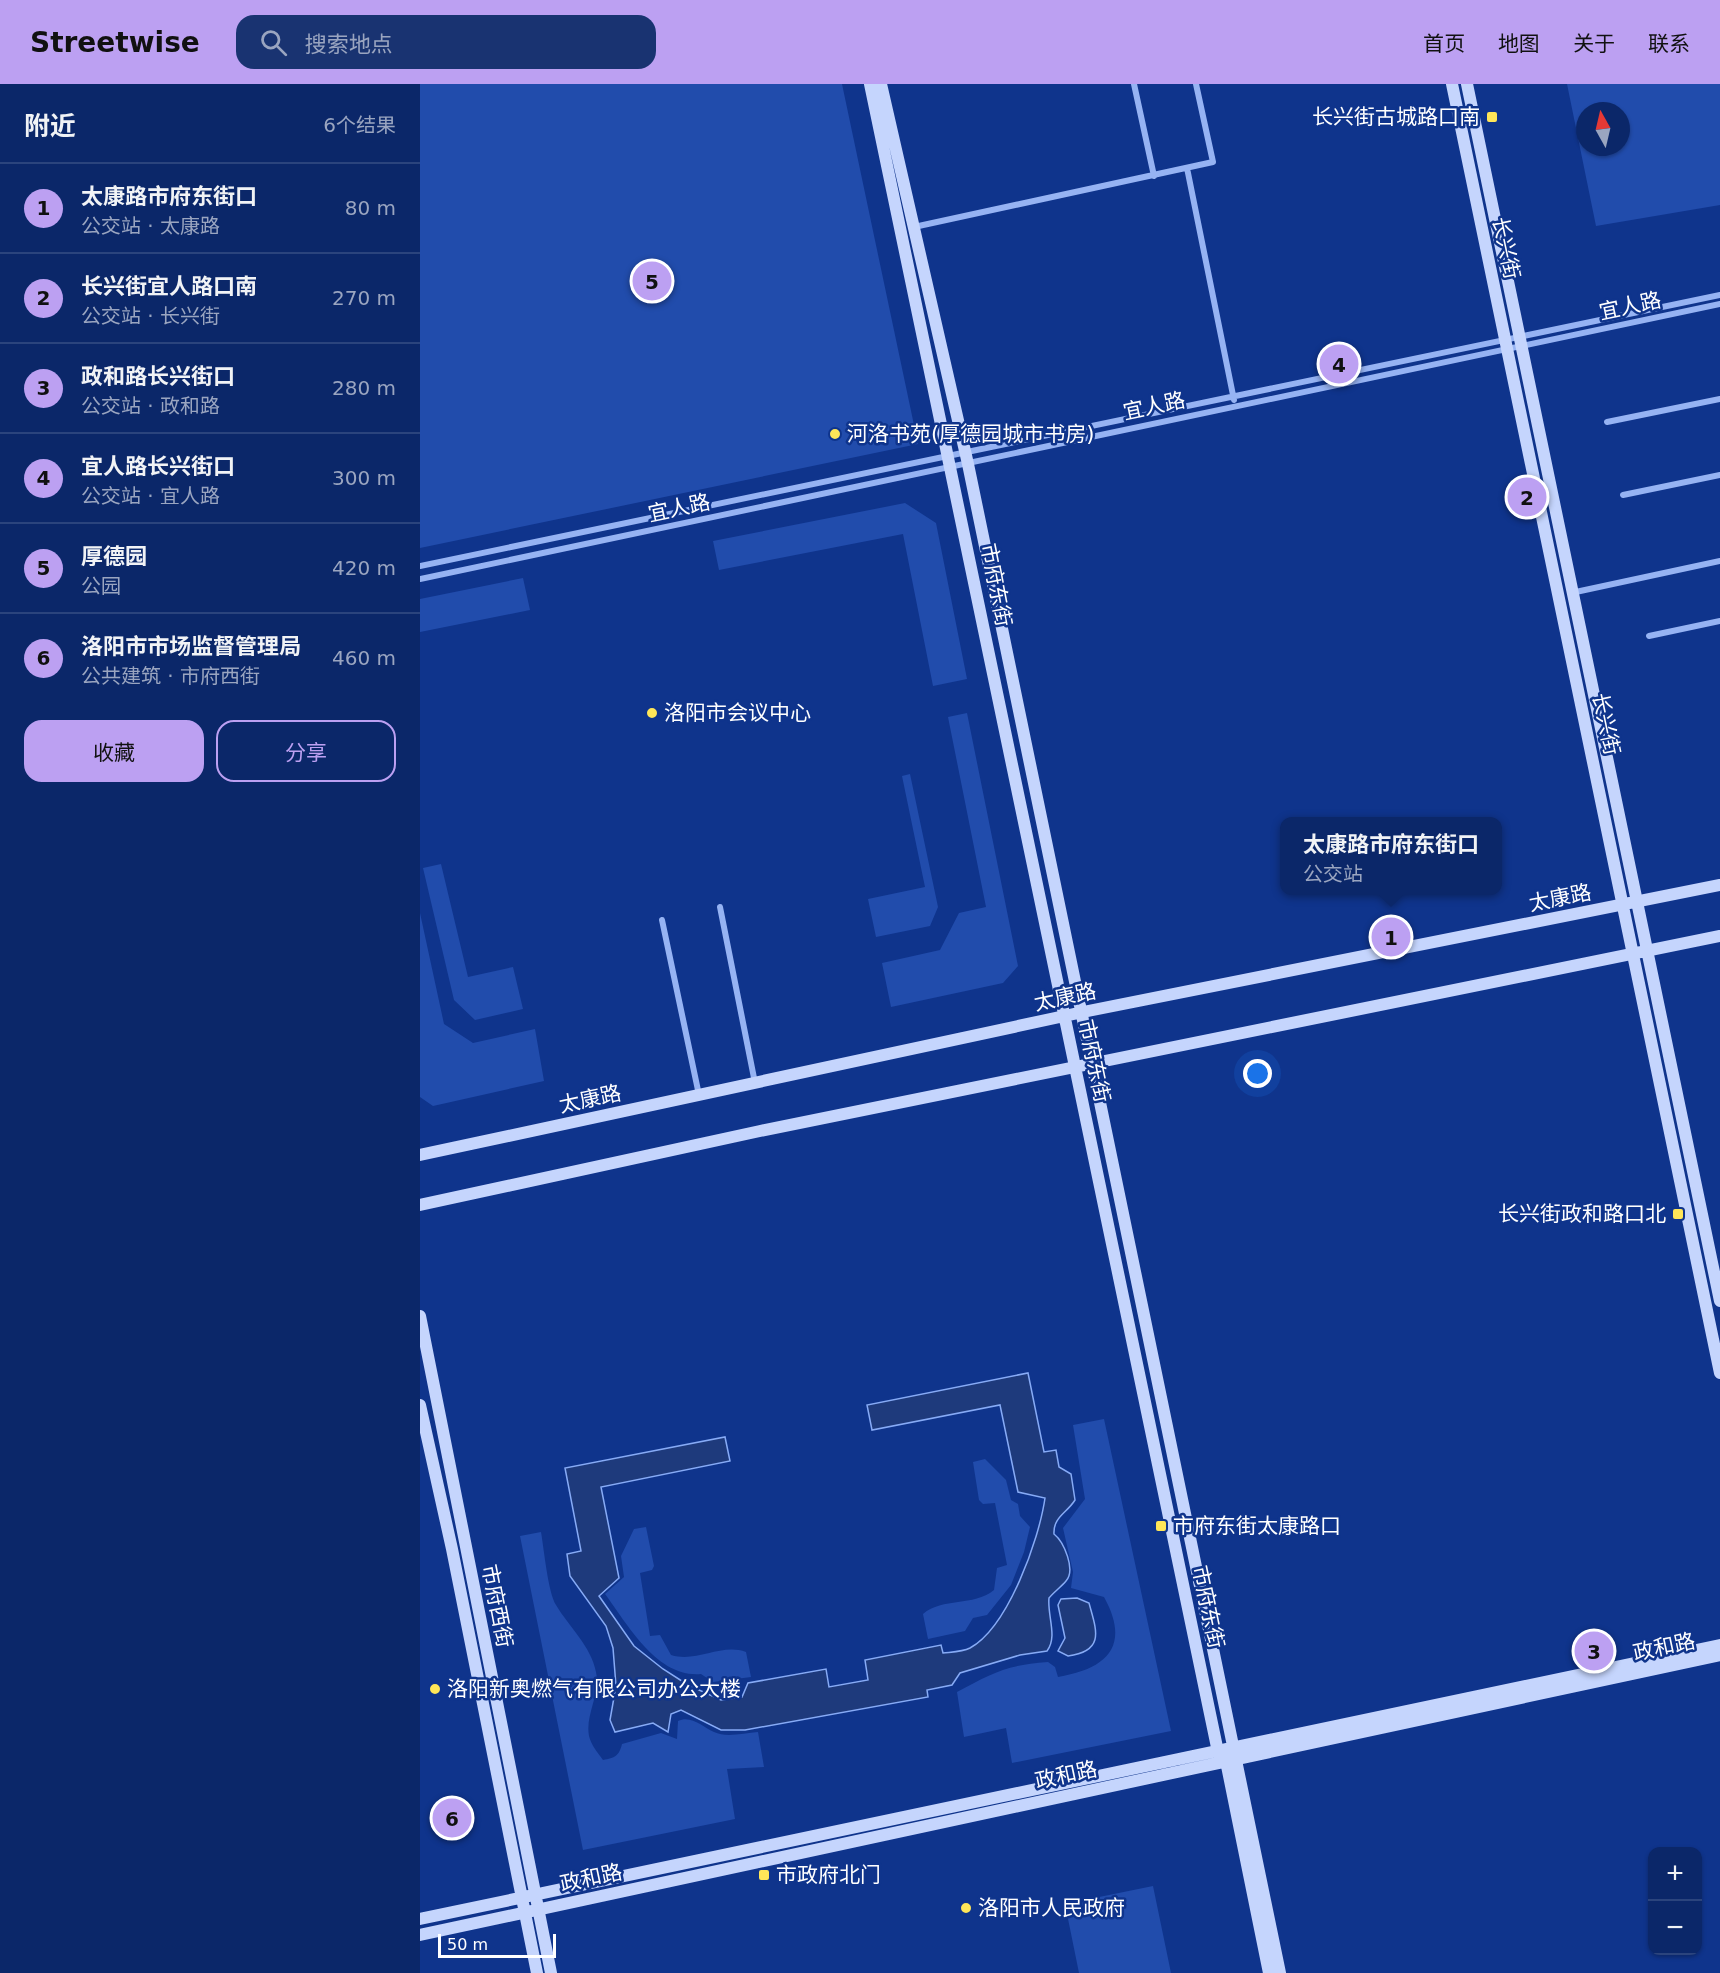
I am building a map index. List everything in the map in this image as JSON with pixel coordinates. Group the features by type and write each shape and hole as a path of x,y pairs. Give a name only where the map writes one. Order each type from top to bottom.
{"street":[{"name":"市府东街","path":"870,84 952,462 1064,1017 1228,1755 1280,1973"},
{"name":"市府东街","path":"881,84 966,459 1083,1012 1269,1973"},
{"path":"1134,84 1154,176"},
{"path":"913,227 1213,162 1196,84"},
{"name":"长兴街","path":"1452,84 1720,1373"},
{"name":"长兴街","path":"1467,84 1570,593 1638,903 1720,1301"},
{"path":"1187,168 1235,406"},
{"name":"宜人路","path":"420,579 966,459 1235,406 1720,295"},
{"name":"宜人路","path":"1520,341 1720,304"},
{"name":"宜人路","path":"966,459 1233,397 1506,344"},
{"path":"1607,422 1720,399"},
{"name":"宜人路","path":"420,566 952,462"},
{"path":"1623,495 1720,475"},
{"path":"1570,593 1720,561"},
{"path":"1649,636 1720,621"},
{"name":"太康路","path":"420,1155 1083,1012 1624,906 1720,885"},
{"path":"720,907 755,1083"},
{"path":"662,920 699,1095"},
{"path":"420,1204 1075,1066 1720,936"},
{"name":"市府西街","path":"420,1316 551,1973"},
{"name":"市府西街","path":"420,1405 452,1549 537,1973"},
{"name":"政和路","path":"420,1935 1720,1645"},
{"name":"政和路","path":"420,1919 1720,1655"}],"shaded area":[{"path":"420,84 842,84 918,444 420,548"},
{"path":"1567,84 1720,84 1720,205 1596,226 1582,156 1630,156 1630,102 1576,102 1576,128"},
{"path":"905,503 936,523 967,679 933,686 903,534 719,570 713,541"},
{"path":"523,578 530,610 420,632 420,599"},
{"path":"967,713 1018,966 1003,983 891,1007 882,963 940,950 959,913 986,907 948,717"},
{"path":"910,774 938,907 930,926 876,937 868,899 925,887 902,776"},
{"path":"441,864 468,977 513,967 523,1009 475,1020 454,1000 423,868"},
{"path":"420,913 444,1024 473,1043 535,1029 544,1081 433,1106 420,1097"},
{"path":"1028,1373 1044,1452 1056,1450 1059,1467 1071,1474 1075,1500 1058,1519 1054,1528 1054,1534 1062,1543 1068,1556 1070,1570 1066,1581 1049,1598 1052,1639 1047,1651 1020,1655 960,1673 952,1685 927,1690 928,1697 745,1730 721,1730 681,1710 671,1714 668,1732 653,1723 615,1732 610,1720 616,1686 613,1648 606,1626 570,1576 567,1554 581,1551 565,1468 725,1437 730,1461 601,1487 619,1578 599,1596 634,1646 688,1685 721,1700 742,1697 748,1683 826,1669 829,1687 868,1680 865,1660 941,1645 943,1653 960,1651 970,1648 984,1637 997,1622 1020,1581 1036,1536 1045,1498 1018,1492 1000,1405 872,1430 867,1405"},
{"path":"1104,1419 1171,1731 1012,1763 1006,1728 964,1737 957,1692 990,1675 1021,1665 1048,1662 1055,1667 1058,1677 1075,1673 1090,1668 1110,1652 1115,1629 1112,1614 1104,1597 1071,1588 1073,1572 1063,1528 1085,1499 1073,1425"},
{"path":"985,1459 1006,1480 1011,1500 1018,1504 1020,1516 1030,1527 1024,1552 1011,1585 987,1615 973,1618 965,1631 928,1639 923,1614 940,1605 977,1599 986,1595 994,1590 997,1568 1007,1565 995,1503 983,1504 979,1500 973,1462"},
{"path":"646,1527 654,1566 652,1570 640,1573 650,1636 660,1635 671,1655 681,1657 727,1650 746,1652 751,1677 713,1682 701,1674 685,1673 671,1668 645,1647 605,1594 624,1577 621,1556 634,1529"},
{"path":"541,1532 553,1599 585,1645 596,1672 596,1688 588,1728 595,1749 603,1760 616,1756 622,1744 661,1733 677,1739 678,1721 688,1719 724,1735 758,1732 764,1767 727,1769 735,1819 583,1850 520,1536"},
{"path":"1077,1598 1089,1603 1095,1637 1088,1649 1068,1656 1058,1651 1065,1638 1058,1605 1061,1599"},
{"path":"1153,1886 1171,1973 1079,1973 1065,1904"}],"place":[{"name":"长兴街古城路口南","path":"1492,117"},
{"name":"厚德园","path":"652,281"},
{"name":"宜人路长兴街口","path":"1339,364"},
{"name":"河洛书苑(厚德园城市书房)","path":"835,434"},
{"name":"长兴街宜人路口南","path":"1527,497"},
{"name":"洛阳市会议中心","path":"652,713"},
{"name":"太康路市府东街口","path":"1391,937"},
{"name":"长兴街政和路口北","path":"1678,1214"},
{"name":"市府东街太康路口","path":"1161,1526"},
{"name":"政和路长兴街口","path":"1594,1651"},
{"name":"洛阳新奥燃气有限公司办公大楼","path":"435,1689"},
{"name":"洛阳市市场监督管理局","path":"452,1818"},
{"name":"市政府北门","path":"764,1875"},
{"name":"洛阳市人民政府","path":"966,1908"}]}
